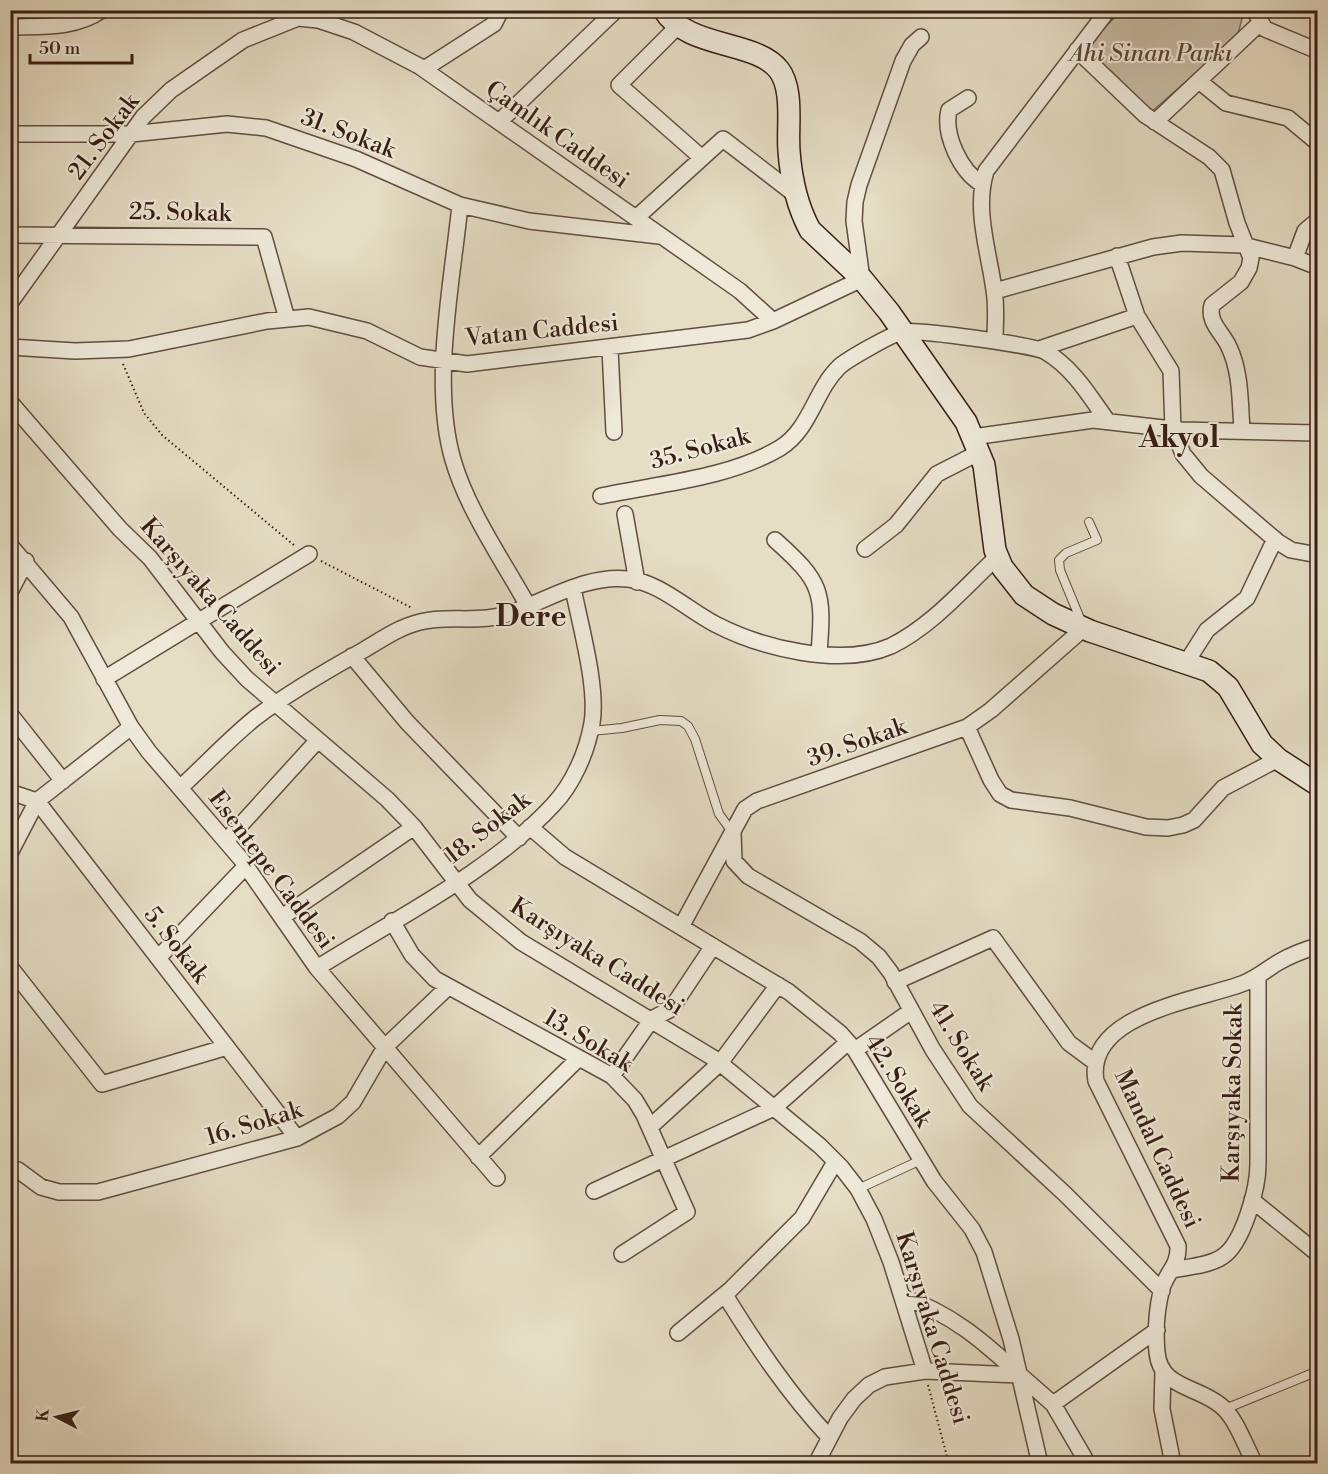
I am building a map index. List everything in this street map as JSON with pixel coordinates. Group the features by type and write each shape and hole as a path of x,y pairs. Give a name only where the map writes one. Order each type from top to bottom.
{"street":[{"path":"10,27 70,24 90,18 102,10"},
{"path":"424,69 494,24 501,10"},
{"path":"499,122 616,10"},
{"path":"664,10 677,27 766,59 779,70 786,84 789,153 797,196 810,230 862,279 903,331 966,422 976,445 987,482 991,535 998,556 1012,581 1024,595 1036,604 1084,628 1125,645 1209,672 1228,687 1262,744 1278,759 1317,785"},
{"path":"995,341 995,291 986,250 982,184 986,171 1108,10"},
{"name":"Çamlık Caddesi","path":"295,14 354,32 424,69 740,291 773,321"},
{"name":"21. Sokak","path":"10,303 143,117 180,83 243,40 295,14"},
{"path":"1155,122 1199,81 1257,17 1265,30 1317,51"},
{"path":"677,27 619,85 702,158"},
{"path":"862,279 854,221 859,185 903,61 912,45 921,37"},
{"path":"1077,50 1137,108 1209,157 1222,170 1237,224 1251,258 1249,268 1241,282 1212,305 1210,311 1213,322 1229,345 1236,366 1242,430"},
{"path":"1199,81 1226,103 1239,108 1276,113 1287,118 1317,143"},
{"path":"968,98 953,106 948,120 962,165 971,177 982,184"},
{"name":"31. Sokak","path":"10,134 131,134 227,124 266,128 356,159 460,205 529,221 662,236"},
{"path":"636,218 723,139 797,196"},
{"path":"460,205 442,392 446,431 453,462 474,507 528,606"},
{"path":"1295,258 1305,231 1317,220"},
{"name":"25. Sokak","path":"10,236 60,234 264,237 287,319"},
{"path":"995,291 1117,256 1182,243 1230,243 1247,246 1295,258 1317,267"},
{"path":"1117,256 1137,316 1171,372 1173,429 1183,454 1201,476 1275,539 1291,549 1317,555"},
{"name":"Vatan Caddesi","path":"10,348 118,350 309,317 367,331 420,357 467,364 502,362 748,330 773,321 862,279"},
{"path":"1039,349 1137,316"},
{"path":"903,331 995,341 1039,349 1070,371 1106,419"},
{"name":"35. Sokak","path":"601,496 737,467 760,459 784,446 801,426 827,381 840,366 903,331"},
{"path":"610,348 614,432"},
{"name":"Karşıyaka Caddesi","path":"10,402 16,419 150,558 197,621 247,679 387,799 414,827 470,900 520,942 652,1019 720,1063 835,1162 858,1189 874,1219 925,1371"},
{"path":"865,549 896,525 937,474 976,445 1073,421 1106,419 1173,429 1317,433"},
{"path":"625,514 637,582"},
{"path":"1186,663 1207,630 1246,598 1275,539"},
{"path":"775,540 803,565 815,582 822,609 819,653"},
{"name":"Esentepe Caddesi","path":"10,545 26,561 71,617 131,728 246,866 317,968 497,1178"},
{"path":"104,679 309,554"},
{"path":"180,788 247,725 276,704 401,628 433,620 500,616 600,580 631,579 679,602 733,633 759,643 819,653 867,652 889,646 926,623 998,556"},
{"path":"10,592 26,561"},
{"name":"18. Sokak","path":"317,968 456,882 524,833 554,804 568,784 584,751 590,731 591,688 573,588"},
{"name":"39. Sokak","path":"681,927 745,809 757,801 967,727 991,710 1084,628"},
{"name":"42. Sokak","path":"352,656 393,706 524,833 778,986 816,1012 851,1046 921,1160 972,1229 984,1252 998,1290 1040,1464"},
{"path":"10,714 63,781"},
{"path":"967,727 1000,794 1021,803 1070,807 1146,827 1168,828 1194,820 1223,788 1278,759"},
{"path":"10,853 37,801 131,728"},
{"path":"226,841 318,740"},
{"path":"10,792 37,801"},
{"name":"5. Sokak","path":"37,801 297,1138"},
{"path":"282,917 414,827"},
{"name":"41. Sokak","path":"733,833 734,861 741,870 860,941 879,957 951,1081 970,1106 1065,1194 1162,1291"},
{"path":"158,958 246,866"},
{"name":"13. Sokak","path":"392,921 412,955 435,979 612,1076 635,1100 665,1159 687,1212 622,1254"},
{"path":"895,982 993,938 1069,1044 1096,1063"},
{"path":"612,1076 652,1019 671,1009 713,946"},
{"name":"Mandal Caddesi","path":"1173,1464 1162,1409 1163,1370 1156,1352 1162,1291 1178,1255 1175,1236 1096,1081 1096,1063 1109,1041 1134,1018 1237,986 1287,958 1317,946"},
{"path":"10,967 102,1084 227,1047"},
{"name":"Karşıyaka Sokak","path":"1172,1270 1219,1259 1227,1254 1252,1200 1258,1177 1258,976"},
{"path":"650,1127 720,1063 778,986"},
{"name":"16. Sokak","path":"18,1170 42,1187 59,1192 98,1192 297,1138 338,1116 353,1102 385,1047 448,987"},
{"path":"594,1191 774,1108 851,1046 911,1011"},
{"path":"478,1156 579,1058"},
{"path":"678,1333 725,1294 802,1218 835,1162"},
{"path":"1252,1200 1317,1254"},
{"path":"725,1294 777,1376 829,1437"},
{"path":"902,1297 924,1304 974,1333 1053,1404 1084,1457 1079,1464"},
{"path":"1053,1404 1157,1330"},
{"path":"1163,1370 1175,1383 1207,1397 1224,1409 1255,1464"},
{"path":"816,1464 829,1437 854,1399 869,1385 885,1377 925,1371 1020,1375"}],"lane":[{"path":"1084,628 1060,570 1059,560 1061,556 1097,540 1089,522"},
{"path":"590,731 660,720 681,721 688,726 695,739 719,814 733,833"},
{"path":"858,1189 921,1160"},
{"path":"1224,1409 1317,1371"}],"path":[{"path":"118,350 129,385 144,413 162,435 271,527 309,554 433,620"},
{"name":"Karşıyaka Caddesi","path":"925,1371 949,1464"}],"green space":[{"name":"Ahi Sinan Parkı","path":"1121,11 1244,11 1238,34 1231,42 1149,114 1085,48"}],"district":[{"name":"Akyol","path":"1179,438"},
{"name":"Dere","path":"531,617"}]}
